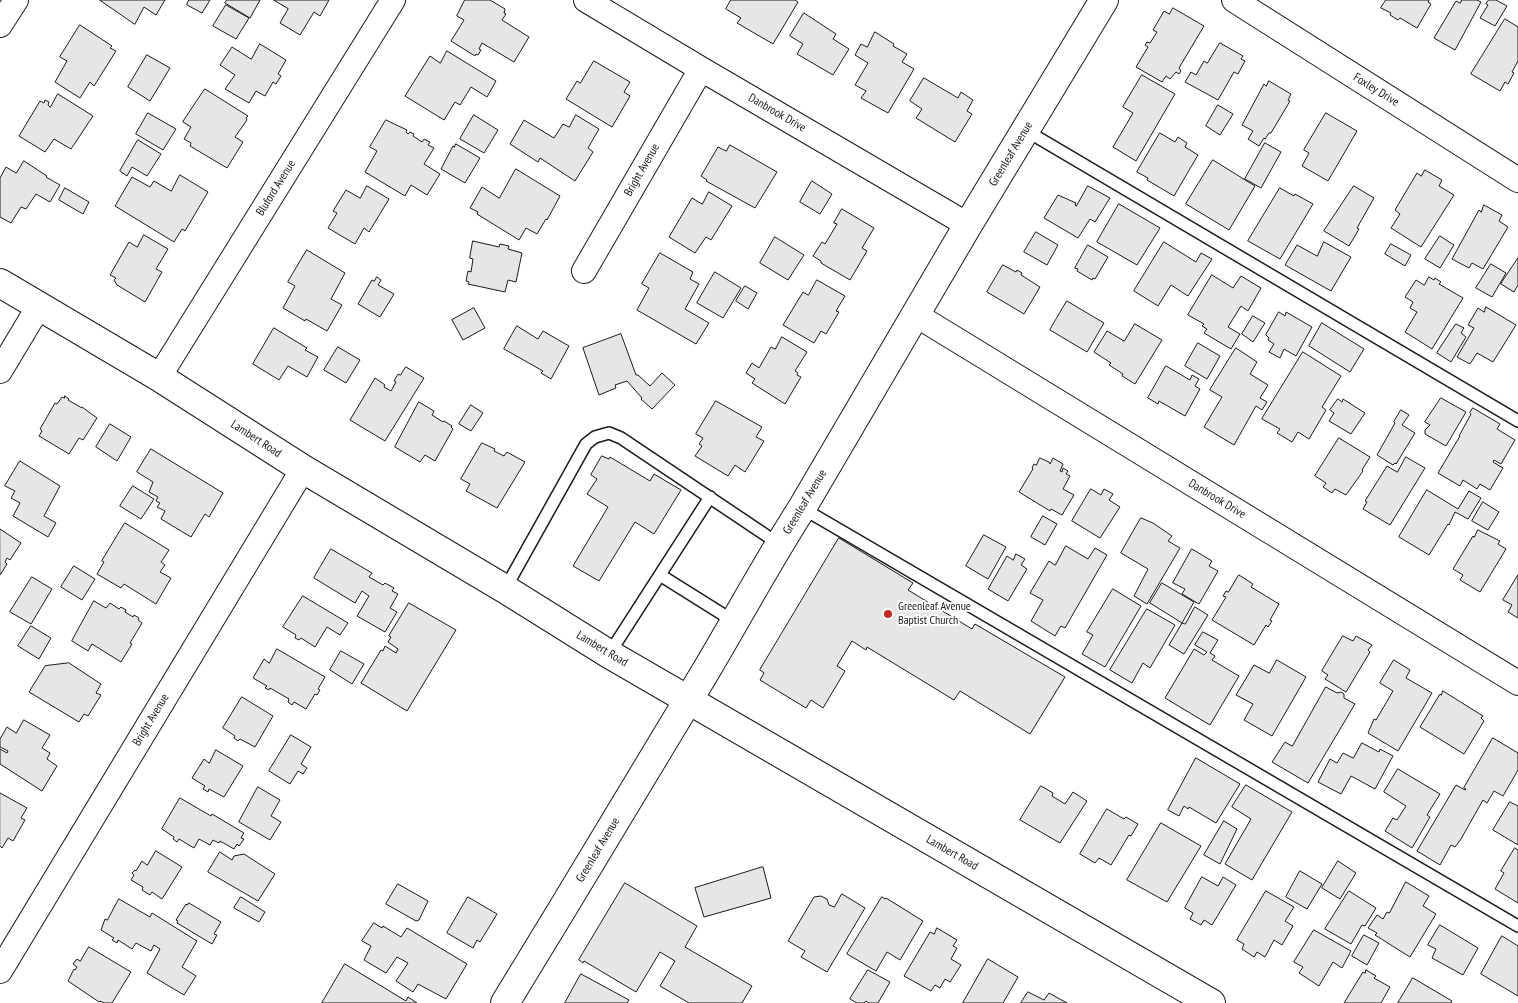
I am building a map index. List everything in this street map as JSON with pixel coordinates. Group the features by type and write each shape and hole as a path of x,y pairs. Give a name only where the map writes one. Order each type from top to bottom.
{"main road":[{"name":"Greenleaf Avenue","path":"504,1003 735,622 779,544 968,225 1104,0"},
{"name":"Lambert Road","path":"0,283 159,377 303,469 610,654 1211,1003"}],"street":[{"path":"0,25 16,0"},
{"name":"Bluford Avenue","path":"159,377 393,0"},
{"name":"Danbrook Drive","path":"586,0 700,69 968,225"},
{"name":"Foxley Drive","path":"1234,0 1518,180"},
{"name":"Bright Avenue","path":"584,271 700,69"},
{"path":"0,371 39,306"},
{"name":"Danbrook Drive","path":"916,314 1518,683"},
{"name":"Bright Avenue","path":"0,971 303,469"}],"lane":[{"path":"1025,130 1518,421"},
{"path":"505,589 586,444 595,437 609,433 621,438 779,544"},
{"path":"610,654 710,497"},
{"path":"802,508 1518,926"},
{"path":"660,575 735,622"}],"building":[{"path":"100,0 165,0 156,15 144,7 135,24"},
{"path":"189,0 210,0 202,13 187,5"},
{"path":"227,0 260,0 250,18 225,3"},
{"path":"274,0 329,0 320,16 314,12 300,35 280,23 288,9"},
{"path":"465,0 490,0 505,9 504,13 506,14 502,20 529,37 514,62 482,43 479,49 481,50 475,56 451,41 464,20 457,16"},
{"path":"731,0 795,0 798,2 773,44 737,23 741,18 726,9"},
{"path":"1386,0 1429,0 1428,2 1431,4 1417,28 1400,18 1398,20 1390,15 1391,13 1381,8"},
{"path":"1462,0 1477,0 1481,2 1455,50 1434,38 1456,1 1460,3"},
{"path":"1489,0 1496,0 1507,6 1495,26 1480,18"},
{"path":"226,5 249,18 236,39 213,26"},
{"path":"1173,8 1204,26 1179,68 1181,71 1179,74 1176,72 1170,79 1166,76 1162,82 1136,67 1148,47 1145,45 1147,42 1150,43 1157,32 1153,30 1164,11 1169,14"},
{"path":"804,13 836,34 833,39 849,49 833,75 797,54 803,44 790,36"},
{"path":"1505,19 1518,27 1518,61 1508,84 1505,82 1500,91 1471,74"},
{"path":"80,25 112,46 110,48 116,51 94,86 90,82 80,98 55,82 67,61 60,57"},
{"path":"875,32 907,54 902,62 914,69 888,113 861,98 866,91 855,85 868,63 855,55 861,44 867,47"},
{"path":"1220,43 1243,56 1241,59 1245,61 1238,74 1234,72 1218,100 1185,82 1191,72 1196,75 1204,61 1207,63"},
{"path":"260,44 286,60 278,74 281,76 276,84 273,82 265,96 256,91 249,103 225,89 235,75 220,65 232,47 251,59"},
{"path":"447,51 496,81 487,97 471,87 460,105 455,102 444,120 405,96 430,56 440,63"},
{"path":"147,55 170,68 150,101 128,87"},
{"path":"594,61 630,82 624,92 630,96 612,127 566,99 577,81 580,83"},
{"path":"1142,75 1175,94 1136,161 1113,147 1133,113 1123,107"},
{"path":"924,78 958,98 961,92 973,100 967,111 972,114 955,142 916,118 922,109 910,101"},
{"path":"1269,81 1291,94 1288,100 1290,101 1271,133 1264,138 1259,146 1248,139 1253,131 1242,125 1264,84 1266,86"},
{"path":"205,89 248,116 235,137 243,142 227,168 190,146 191,143 184,139 191,127 183,122"},
{"path":"58,94 93,116 71,149 54,139 45,152 19,136 40,101 44,103 45,100 49,102 48,105 50,107"},
{"path":"1218,105 1233,114 1220,135 1206,126"},
{"path":"148,113 176,129 163,150 136,134"},
{"path":"1326,113 1357,131 1328,181 1302,166 1309,153 1304,150"},
{"path":"474,115 498,130 484,153 460,139"},
{"path":"576,115 599,129 588,148 593,152 575,181 540,158 538,162 510,144 524,120 554,138 563,124 569,127"},
{"path":"386,120 407,130 408,134 410,132 414,134 413,136 422,142 424,139 430,142 428,145 434,148 424,164 440,174 427,195 411,185 405,196 365,172 377,151 370,147"},
{"path":"1160,133 1175,142 1178,137 1187,143 1185,147 1198,155 1174,196 1137,172"},
{"path":"138,140 161,154 147,176 132,167 127,176 120,171"},
{"path":"1265,143 1281,152 1261,188 1245,179"},
{"path":"456,144 480,158 465,183 441,169 453,146"},
{"path":"730,145 777,172 755,208 706,181 701,176 718,147 726,151"},
{"path":"1213,160 1255,186 1229,230 1186,204"},
{"path":"24,161 60,185 50,202 36,194 26,209 21,207 11,223 0,217 0,178 6,167 16,173"},
{"path":"516,169 560,196 537,234 526,228 519,240 470,208 482,187 499,198"},
{"path":"1425,170 1442,180 1439,186 1454,195 1421,247 1391,228 1400,214 1395,210 1417,173 1421,176"},
{"path":"180,175 208,192 185,231 182,229 174,242 115,206 132,177 150,187 154,181 171,191"},
{"path":"812,181 832,194 820,214 800,202"},
{"path":"367,186 389,199 369,232 364,228 355,244 328,228 337,213 333,211 346,190 360,198"},
{"path":"1088,186 1110,198 1095,222 1090,219 1078,238 1044,218 1058,195 1076,203 1076,206"},
{"path":"1354,186 1374,198 1349,246 1324,231"},
{"path":"65,188 89,202 83,214 59,200"},
{"path":"1280,188 1313,204 1280,259 1248,241"},
{"path":"709,192 732,206 711,240 706,237 695,253 669,237 692,198 702,204"},
{"path":"1119,204 1160,228 1137,265 1097,242"},
{"path":"1484,205 1502,215 1499,221 1508,227 1483,269 1472,263 1469,268 1452,259 1479,210 1481,212"},
{"path":"842,209 874,228 862,248 867,251 850,280 821,263 821,261 813,256 822,242 825,244 837,224 834,223"},
{"path":"1036,232 1058,245 1047,265 1024,252"},
{"path":"144,235 168,249 156,269 162,272 145,302 117,285 114,280 116,278 110,275 129,242 137,247"},
{"path":"1440,236 1454,245 1440,268 1425,259"},
{"path":"775,237 804,255 788,280 760,263"},
{"path":"473,241 499,247 500,244 509,246 508,249 522,253 516,282 508,280 505,292 468,284 469,282 466,281 468,271 471,272 473,259 470,258"},
{"path":"1164,242 1196,262 1201,253 1212,259 1188,296 1171,285 1158,306 1134,291"},
{"path":"1324,242 1351,257 1331,291 1285,265 1297,245 1317,256"},
{"path":"1391,244 1411,255 1405,266 1385,254"},
{"path":"1088,245 1108,257 1095,279 1093,278 1092,280 1075,268"},
{"path":"307,250 345,273 331,299 342,305 327,331 283,308 295,286 288,282"},
{"path":"660,253 693,272 690,279 699,284 685,309 709,323 696,344 637,310 649,288 642,284"},
{"path":"1518,258 1518,285 1514,292 1501,284"},
{"path":"1491,264 1506,273 1492,297 1476,288"},
{"path":"1003,265 1016,272 1017,270 1022,273 1021,275 1040,287 1024,314 987,292"},
{"path":"715,272 741,288 723,318 697,303"},
{"path":"1212,275 1233,288 1241,276 1261,288 1248,311 1241,306 1228,327 1240,334 1231,349 1204,333 1207,329 1202,326 1204,324 1188,315"},
{"path":"377,277 381,280 378,285 394,294 380,317 358,304 372,280 374,281"},
{"path":"1429,277 1434,280 1435,278 1441,282 1439,284 1463,298 1432,349 1405,332 1417,312 1410,308 1413,302 1405,297 1416,280 1424,285"},
{"path":"817,280 845,296 836,311 839,312 826,334 821,331 814,343 783,325 803,292 808,295"},
{"path":"745,286 757,293 748,309 736,301"},
{"path":"1067,301 1104,323 1087,352 1050,330"},
{"path":"1486,307 1516,325 1493,362 1477,353 1470,364 1457,357 1474,328 1468,325 1478,308 1484,312"},
{"path":"474,308 485,328 463,340 452,320"},
{"path":"1279,312 1285,316 1286,312 1312,327 1296,356 1284,349 1280,358 1269,352 1274,344 1268,340 1269,338 1266,335"},
{"path":"1253,316 1265,323 1253,342 1242,334"},
{"path":"1322,323 1364,349 1350,372 1309,346"},
{"path":"1135,324 1162,340 1135,384 1109,365 1111,363 1094,352 1107,331 1124,341"},
{"path":"1456,324 1464,328 1461,333 1466,337 1451,362 1437,353"},
{"path":"517,326 538,339 543,331 569,346 551,379 541,373 543,371 504,349"},
{"path":"274,328 318,357 307,377 288,366 279,380 253,364"},
{"path":"621,334 636,375 650,386 662,373 675,385 652,409 641,399 627,381 615,385 616,388 599,395 583,348"},
{"path":"782,337 807,352 795,371 801,377 785,404 752,383 755,379 746,373 752,363 759,368 771,347 775,349"},
{"path":"1198,343 1220,356 1207,379 1185,366"},
{"path":"338,347 360,360 346,383 324,370"},
{"path":"1236,348 1257,362 1250,374 1268,385 1260,398 1267,402 1262,410 1256,406 1234,445 1204,427 1222,397 1210,390"},
{"path":"1303,352 1341,376 1322,407 1326,410 1309,439 1298,432 1292,442 1277,433 1280,429 1262,419"},
{"path":"1166,366 1190,380 1192,375 1199,379 1195,386 1200,389 1185,416 1159,401 1158,404 1148,398"},
{"path":"406,367 424,378 385,441 350,420 375,378 391,391 398,374 400,375"},
{"path":"65,396 68,400 97,418 83,440 79,438 69,454 39,436 42,431 40,429 55,403 57,404"},
{"path":"1441,398 1466,412 1446,446 1425,434 1425,430 1430,425 1425,422"},
{"path":"1338,399 1342,402 1343,399 1365,413 1351,434 1329,421 1334,413 1330,410"},
{"path":"716,401 762,427 756,437 764,441 745,472 735,465 728,476 695,456 702,446 699,444 703,438 696,434"},
{"path":"419,402 434,411 432,415 452,426 453,429 435,461 425,455 420,462 395,447"},
{"path":"471,405 483,413 471,431 459,424"},
{"path":"1473,408 1500,424 1497,429 1515,440 1501,464 1494,460 1493,462 1503,468 1490,490 1480,484 1477,489 1463,480 1460,486 1438,473 1460,436"},
{"path":"1401,410 1409,415 1402,425 1415,433 1396,464 1393,465 1377,455"},
{"path":"110,424 131,437 117,461 96,447"},
{"path":"1339,438 1370,457 1363,471 1346,495 1335,489 1332,493 1323,487 1326,483 1315,476"},
{"path":"482,443 504,456 507,452 525,462 497,508 466,491 470,484 461,479"},
{"path":"151,449 223,493 209,517 205,514 191,537 161,519 165,511 157,507 160,503 156,501 158,497 149,492 153,482 137,472"},
{"path":"602,456 609,459 610,457 650,481 654,474 681,490 654,534 635,522 599,581 573,566 608,507 587,494 597,479 591,475"},
{"path":"1406,457 1425,468 1390,525 1363,509 1367,502 1365,501 1387,466 1397,472"},
{"path":"1040,458 1050,464 1053,458 1063,464 1060,471 1062,472 1063,468 1068,471 1066,474 1070,476 1063,489 1074,495 1062,515 1051,509 1050,511 1019,492 1034,464 1036,465"},
{"path":"20,461 60,486 44,516 56,523 48,537 13,516 20,503 11,498 15,491 5,486"},
{"path":"133,486 154,499 141,519 120,506"},
{"path":"1091,489 1101,495 1104,489 1113,494 1109,500 1120,507 1100,538 1072,521"},
{"path":"1427,490 1458,509 1469,491 1481,498 1468,519 1455,512 1449,525 1429,555 1399,537"},
{"path":"1483,502 1499,512 1488,530 1472,521"},
{"path":"1043,516 1057,524 1045,545 1031,537"},
{"path":"1141,518 1153,523 1172,536 1168,541 1180,548 1147,604 1134,596 1148,569 1121,553"},
{"path":"125,523 169,550 161,562 165,565 160,572 171,578 156,604 124,584 121,588 97,574 104,562 102,561"},
{"path":"0,529 21,543 10,560 7,558 5,562 7,564 0,575"},
{"path":"1478,530 1500,541 1498,544 1506,549 1480,592 1460,580 1463,575 1453,569"},
{"path":"984,535 1006,547 988,579 966,566"},
{"path":"839,538 913,583 908,590 972,629 975,624 1065,677 1030,734 960,691 954,700 867,647 866,650 852,641 837,666 845,671 823,708 811,700 806,708 760,680 764,673 760,670"},
{"path":"1066,546 1088,559 1095,548 1107,555 1065,628 1061,626 1055,636 1031,621 1043,600 1030,593 1049,561 1055,565"},
{"path":"331,549 372,573 369,577 383,585 385,583 394,588 392,591 398,594 390,608 397,612 385,632 357,616 369,596 362,591 355,603 314,578"},
{"path":"1192,549 1212,561 1209,566 1218,571 1199,604 1182,594 1185,589 1173,583"},
{"path":"1016,554 1025,559 1021,565 1027,569 1008,601 988,589 1007,556 1013,560"},
{"path":"74,566 95,579 82,600 61,587"},
{"path":"1239,575 1253,584 1251,587 1279,604 1270,620 1272,621 1268,627 1266,625 1254,645 1212,620 1226,597 1223,596 1226,591 1228,592"},
{"path":"1518,575 1518,618 1508,612 1512,605 1503,600"},
{"path":"32,577 52,589 31,624 10,612"},
{"path":"1162,583 1194,602 1182,623 1150,603"},
{"path":"1113,589 1141,606 1105,667 1082,654 1093,635 1087,632"},
{"path":"303,596 348,623 340,635 327,627 315,647 301,638 299,640 295,638 296,635 283,627"},
{"path":"94,601 106,608 110,603 119,609 121,607 133,617 134,615 139,618 138,620 142,623 121,662 92,644 88,651 72,641"},
{"path":"409,603 456,630 407,711 361,683 385,646 396,653 398,649 388,642 391,637 389,636"},
{"path":"1195,607 1208,615 1184,654 1169,645 1182,623 1185,624"},
{"path":"1147,609 1175,625 1150,668 1143,663 1132,683 1110,670"},
{"path":"31,626 51,638 39,659 18,646"},
{"path":"1203,632 1218,640 1210,653 1215,656 1212,660 1239,676 1210,725 1165,698 1194,649 1204,655 1207,652 1195,645"},
{"path":"1343,636 1353,641 1356,636 1372,645 1368,650 1370,652 1346,692 1325,679 1328,675 1322,671"},
{"path":"277,649 325,677 318,689 320,690 317,695 315,694 306,709 294,702 292,705 288,702 289,699 270,688 269,690 265,688 267,686 253,678 264,659 269,663"},
{"path":"341,651 364,664 352,684 330,670"},
{"path":"1277,660 1306,677 1272,736 1244,720 1253,704 1236,695 1254,665 1269,673"},
{"path":"1394,660 1410,670 1406,678 1432,693 1398,751 1368,733 1374,719 1376,720 1393,691 1380,683"},
{"path":"69,663 101,684 96,693 101,695 88,716 84,714 79,722 29,692 45,666"},
{"path":"1326,687 1337,693 1341,692 1344,694 1344,698 1355,704 1308,783 1272,762 1285,742 1292,746"},
{"path":"1443,691 1483,716 1481,718 1484,721 1464,754 1420,727"},
{"path":"242,697 273,716 255,747 240,739 238,741 234,738 235,736 223,728"},
{"path":"24,720 50,735 42,748 50,753 47,759 57,766 42,791 0,764 0,749 7,753 8,751 0,747 0,739 7,727 16,733"},
{"path":"291,735 311,747 301,764 307,768 303,774 298,771 290,784 269,771"},
{"path":"1493,738 1518,753 1518,770 1503,796 1494,791 1487,803 1483,800 1461,839 1455,847 1451,845 1440,865 1417,851 1456,785 1466,789 1464,788"},
{"path":"1362,743 1379,752 1380,749 1393,756 1375,789 1351,776 1341,794 1318,782 1330,759 1337,763 1343,753 1353,758"},
{"path":"216,750 243,766 224,797 209,789 208,792 203,789 205,786 192,778 204,759 209,763"},
{"path":"1196,758 1240,784 1216,823 1189,807 1188,809 1184,806 1179,816 1168,810"},
{"path":"1398,769 1440,794 1427,815 1430,817 1412,848 1385,831 1393,818 1397,820 1406,806 1384,792"},
{"path":"1246,785 1292,812 1252,880 1225,864 1251,819 1232,807"},
{"path":"1041,786 1053,793 1052,796 1065,804 1073,792 1087,801 1060,843 1020,820"},
{"path":"258,787 280,800 271,816 281,822 270,840 239,822"},
{"path":"0,793 27,808 21,818 25,820 13,841 8,838 2,848 0,846"},
{"path":"180,798 244,833 241,838 244,839 239,846 237,844 234,849 220,841 219,843 213,840 210,845 199,839 194,848 179,839 177,842 173,839 174,837 162,829"},
{"path":"1510,802 1518,806 1518,845 1493,830"},
{"path":"1107,809 1124,819 1126,817 1138,824 1111,865 1099,858 1095,863 1080,854"},
{"path":"1224,821 1237,829 1220,864 1204,855"},
{"path":"1161,823 1201,846 1167,902 1127,880"},
{"path":"1515,848 1518,850 1518,903 1495,889 1504,873 1501,871"},
{"path":"156,851 182,867 162,899 152,892 150,895 142,890 143,887 131,880 134,875 132,873 136,871 142,861 147,865"},
{"path":"220,852 232,860 234,856 244,854 275,874 258,901 208,872"},
{"path":"1338,861 1356,873 1340,899 1322,888"},
{"path":"763,867 771,898 704,917 695,888"},
{"path":"1300,871 1322,884 1307,909 1286,897"},
{"path":"1202,877 1218,886 1223,877 1236,885 1212,925 1204,920 1201,925 1190,919 1193,913 1185,908"},
{"path":"1406,882 1429,896 1423,906 1436,914 1410,957 1375,935 1377,933 1368,928 1377,915 1383,919 1387,912 1389,913"},
{"path":"625,883 697,926 685,947 752,986 742,1003 689,1003 660,986 675,961 660,952 636,992 584,961 583,963 579,960"},
{"path":"398,884 428,901 419,920 416,921 386,904"},
{"path":"1266,891 1294,907 1285,921 1293,926 1282,945 1274,940 1265,957 1257,952 1254,957 1242,949 1244,944 1237,940"},
{"path":"1349,891 1376,908 1365,926 1362,925 1351,944 1325,929"},
{"path":"842,894 865,908 827,972 801,957 805,951 788,941 814,897 821,896 827,899 829,905 834,907"},
{"path":"241,897 265,912 259,922 234,908"},
{"path":"468,897 497,914 480,942 477,940 473,948 447,933"},
{"path":"882,897 923,921 900,960 887,952 876,971 847,954"},
{"path":"119,899 150,917 152,913 197,941 182,967 196,976 184,995 147,973 160,949 154,945 151,951 136,943 132,949 118,940 117,943 112,940 114,938 101,930 105,919 107,920"},
{"path":"189,903 221,922 214,934 217,935 212,944 177,923 178,921 176,920 186,904"},
{"path":"374,923 401,937 407,928 467,964 446,999 418,984 413,992 396,981 408,963 397,957 386,973 364,960 371,946 362,941"},
{"path":"1440,925 1478,948 1463,975 1432,958 1436,949 1428,945"},
{"path":"937,928 957,940 953,946 957,948 951,959 961,965 950,982 945,979 940,988 935,985 931,991 904,976 930,932 934,934"},
{"path":"1314,930 1351,951 1342,968 1333,962 1319,986 1299,973 1303,967 1294,962"},
{"path":"1364,935 1379,943 1367,965 1352,956"},
{"path":"1502,936 1518,946 1518,996 1481,974"},
{"path":"89,947 131,972 112,1003 99,1002 68,981 77,967 73,964 77,959 80,961"},
{"path":"988,959 1018,977 1003,1003 963,1003"},
{"path":"345,964 406,1001 408,997 417,1003 322,1003"},
{"path":"868,970 890,982 878,1003 866,1001 864,1003 857,1003 850,999"},
{"path":"1366,970 1376,976 1374,978 1390,987 1381,1003 1344,1003 1363,972 1365,973"},
{"path":"581,974 629,1000 627,1003 565,1003"},
{"path":"1413,978 1452,1001 1451,1003 1398,1003"},
{"path":"1028,992 1044,1000 1049,993 1067,1003 1021,1003"}],"place":[{"name":"Greenleaf Avenue Baptist Church","path":"888,614"}]}
